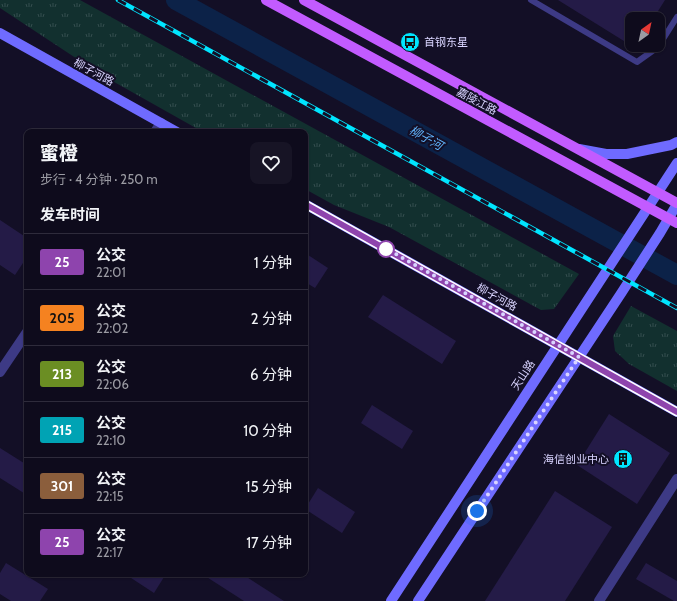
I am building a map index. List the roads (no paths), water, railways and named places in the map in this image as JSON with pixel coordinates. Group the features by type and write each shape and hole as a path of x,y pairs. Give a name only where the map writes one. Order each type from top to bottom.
{"main road":[{"name":"嘉陵江路","path":"266,0 673,221"},
{"name":"嘉陵江路","path":"304,0 578,148 677,204"}],"street":[{"name":"柳子河路","path":"0,33 172,129"},
{"path":"157,129 161,123"},
{"path":"578,148 606,154 628,154 671,145 677,142"},
{"name":"天山路","path":"391,601 677,163"},
{"path":"418,601 660,234 673,221 677,204"},
{"name":"柳子河路","path":"308,206 677,412"},
{"path":"0,372 24,336"},
{"path":"600,601 677,480"}],"lane":[{"path":"531,0 637,62 658,46 677,16"}],"waterway":[{"name":"柳子河","path":"176,0 677,275"}],"railway":[{"path":"118,0 677,308"}],"place":[{"name":"首钢东星","path":"410,42"},
{"name":"海信创业中心","path":"623,459"}]}
